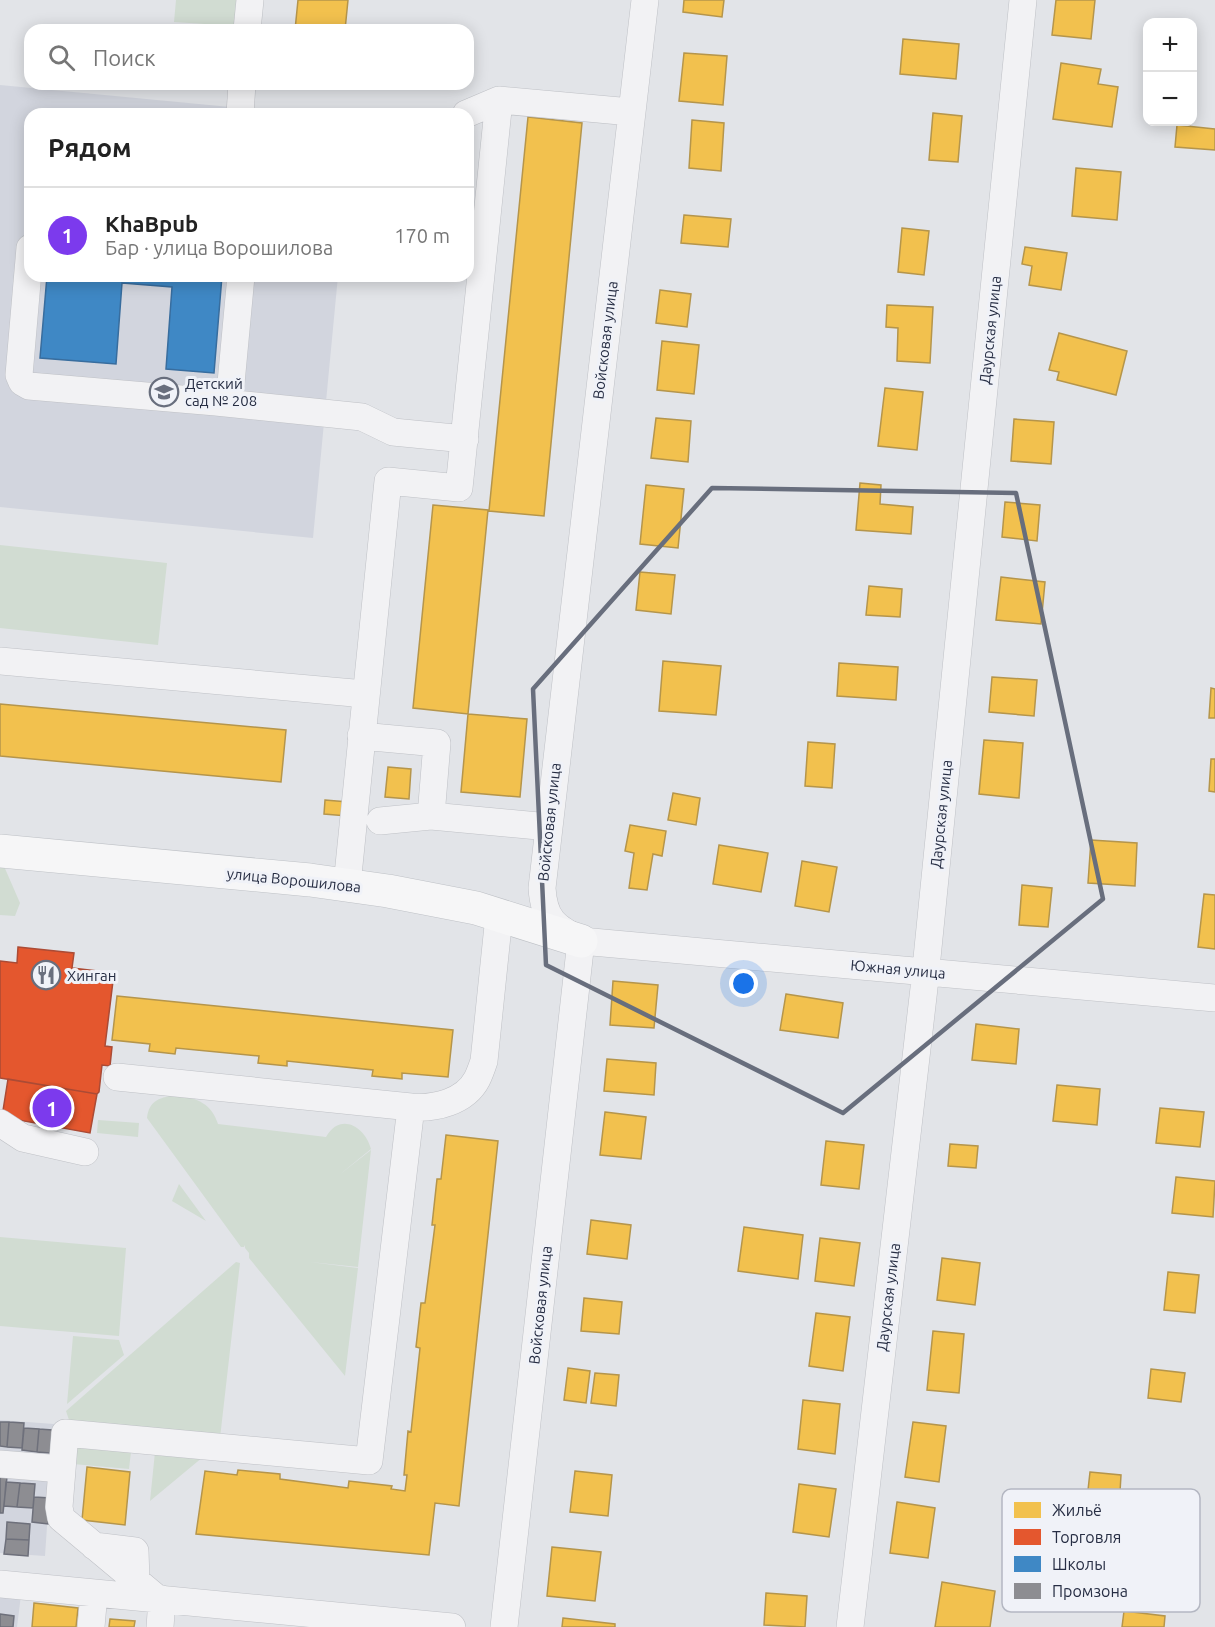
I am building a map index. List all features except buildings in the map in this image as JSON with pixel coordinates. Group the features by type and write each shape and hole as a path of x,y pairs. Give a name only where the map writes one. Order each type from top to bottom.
{"main road":[{"name":"улица Ворошилова","path":"0,851 310,880 388,891 488,912 581,941"}],"street":[{"path":"248,24 250,0"},
{"name":"Войсковая улица","path":"504,1627 581,941 554,925 543,904 542,888 645,0"},
{"name":"Даурская улица","path":"850,1627 926,971 1023,0"},
{"path":"240,108 242,90"},
{"path":"474,111 500,100 631,112"},
{"path":"347,885 374,819 361,736 388,480 459,488 500,100"},
{"path":"24,273 12,323 10,370 29,386 362,417 393,432 465,439"},
{"path":"216,402 225,396 231,383 240,282"},
{"path":"0,661 365,694"},
{"path":"361,736 437,743 430,816"},
{"path":"374,819 430,816 549,827"},
{"path":"117,1077 422,1108 445,1104 466,1093 477,1079 483,1061 488,912 534,900 542,888"},
{"name":"Южная улица","path":"581,941 1215,998"},
{"path":"0,1464 66,1449 369,1461 411,1107"},
{"path":"0,1123 23,1138 85,1152"},
{"path":"66,1449 59,1513 65,1522 93,1546 160,1599"},
{"path":"0,1584 160,1599 362,1623 452,1627"},
{"path":"91,1627 94,1593"},
{"path":"160,1599 160,1627"}],"highlighted area":[{"path":"712,488 1016,493 1103,899 843,1113 546,965 533,689"}],"shaded area":[{"path":"176,0 236,0 235,24 174,22"},
{"name":"Детский сад № 208","path":"0,85 24,87 24,90 52,90 230,107 24,108 24,282 337,282 313,538 0,507"},
{"path":"0,545 167,563 158,645 0,628"},
{"path":"0,857 20,903 15,916 0,915"},
{"path":"177,1095 203,1103 212,1111 218,1124 326,1137 332,1129 345,1124 358,1129 368,1141 371,1149 339,1175 371,1150 358,1267 310,1262 358,1268 345,1376 249,1258 245,1245 241,1247 147,1118 153,1103"},
{"path":"98,1120 139,1123 138,1137 97,1133"},
{"path":"179,1184 206,1221 172,1201"},
{"path":"0,1237 126,1248 119,1336 0,1326"},
{"path":"236,1262 240,1263 220,1438 69,1420 66,1411"},
{"path":"73,1336 119,1340 124,1355 67,1404"},
{"path":"0,1420 54,1424 45,1556 0,1553"},
{"path":"64,1446 131,1452 129,1469 62,1463"},
{"path":"155,1452 203,1457 150,1501"},
{"path":"0,1593 21,1595 17,1627 0,1627"}],"place":[{"name":"Детский сад № 208","path":"164,392"},
{"name":"Хинган","path":"46,975"},
{"name":"KhaBpub","path":"52,1108"}]}
